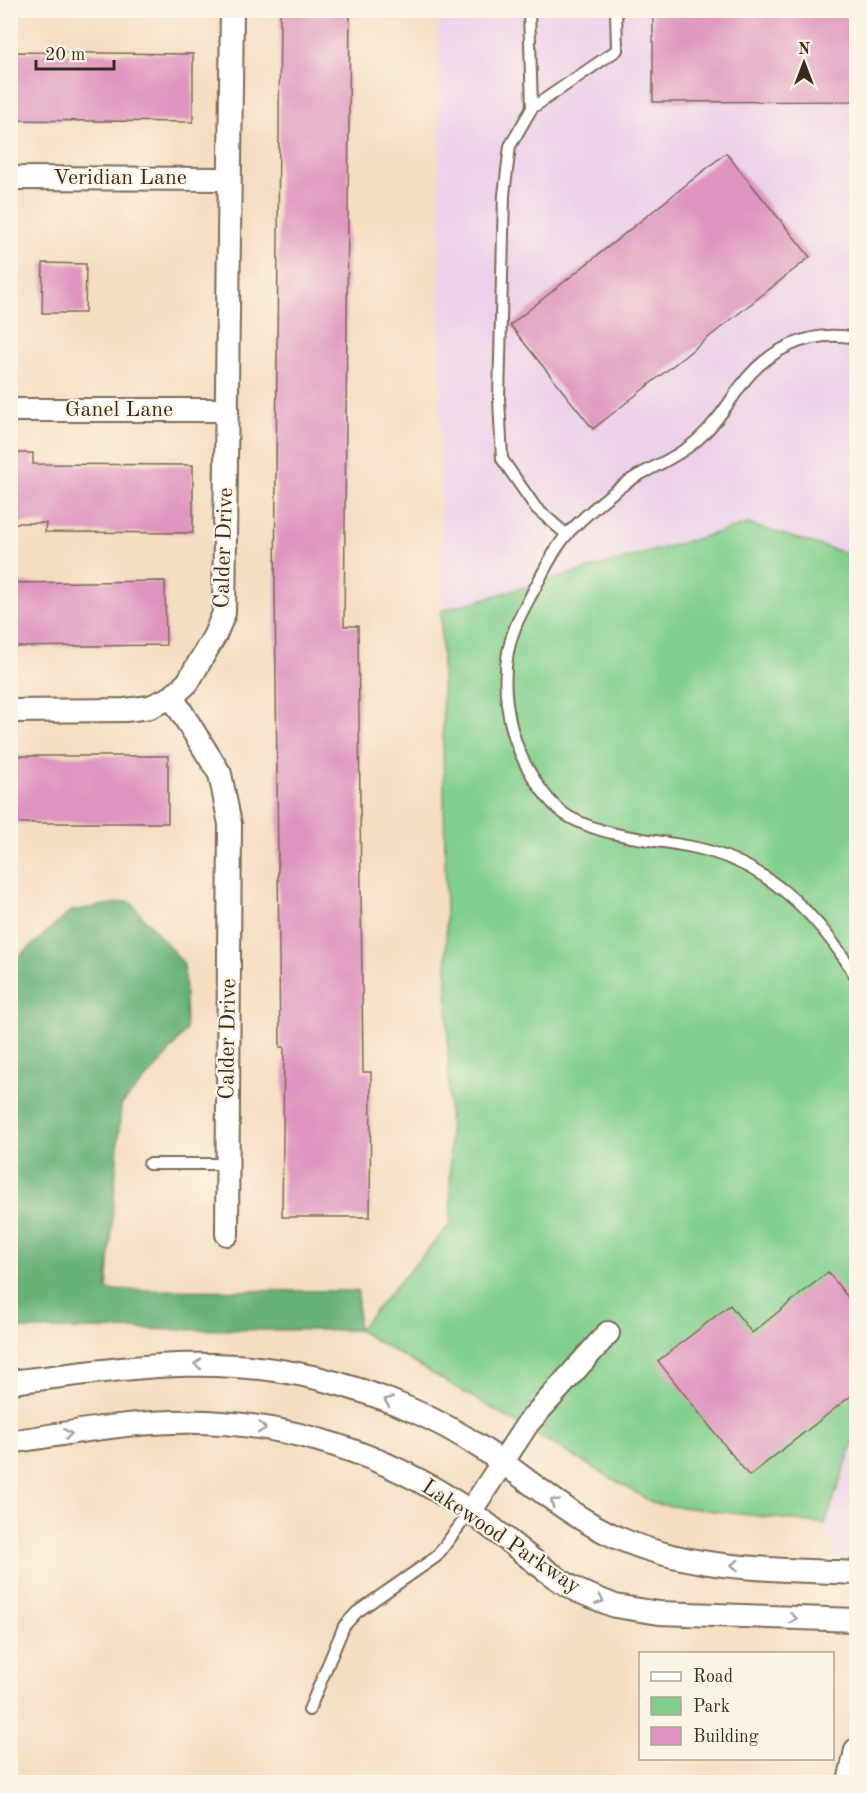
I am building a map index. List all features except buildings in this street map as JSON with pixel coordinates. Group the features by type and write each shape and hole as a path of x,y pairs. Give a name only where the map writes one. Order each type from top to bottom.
{"street":[{"name":"Calder Drive","path":"227,1234 230,824 220,774 172,696 193,675 224,613 232,10"},
{"name":"Veridian Lane","path":"10,178 229,179"},
{"name":"Ganel Lane","path":"10,410 227,410"},
{"path":"10,711 125,710 150,707 172,696"},
{"path":"470,1512 528,1422 608,1333"},
{"path":"10,1382 130,1366 179,1363 251,1367 319,1379 386,1400 435,1422 501,1463 565,1510 589,1524 657,1553 699,1563 856,1573"},
{"name":"Lakewood Parkway","path":"10,1442 133,1424 174,1422 221,1423 271,1429 316,1438 364,1454 406,1473 470,1512 578,1592 615,1606 659,1613 856,1620"},
{"path":"849,1782 856,1750"}],"lane":[{"path":"529,10 532,108"},
{"path":"567,535 536,508 502,459 499,399 504,195 510,146 532,108 617,50 616,10"},
{"path":"856,338 842,336 806,339 788,345 770,356 740,387 708,432 685,450 616,490 567,535 546,568 515,627 510,653 508,705 511,730 528,770 553,805 569,818 590,828 612,834 692,847 741,863 799,902 835,941 856,977"},
{"path":"149,1164 227,1164"},
{"path":"309,1710 344,1626 357,1612 436,1557 470,1512"}],"shaded area":[{"path":"439,11 856,11 856,556 748,524 441,611"},
{"path":"856,1434 856,1618 825,1524"}],"green space":[{"path":"748,524 856,556 856,1434 825,1524 655,1504 358,1330 451,1223 441,611"},
{"path":"129,901 184,964 186,1030 165,1058 121,1105 107,1290 358,1291 358,1330 11,1329 11,964 71,911"}]}
